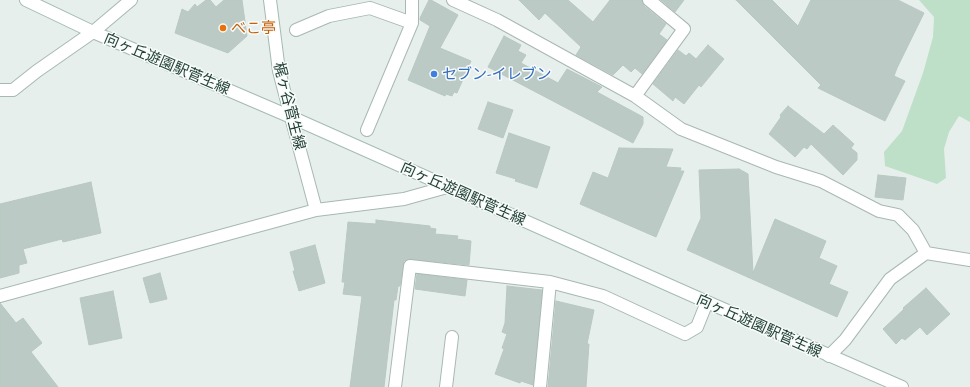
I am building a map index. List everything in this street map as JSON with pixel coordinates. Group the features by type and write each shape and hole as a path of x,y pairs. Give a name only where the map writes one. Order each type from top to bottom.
{"street":[{"name":"向ヶ丘遊園駅菅生線","path":"26,0 93,32 291,117 829,356 885,384 902,387"},
{"path":"0,90 13,90 93,32 131,0"},
{"name":"梶ヶ谷菅生線","path":"270,0 279,71 316,210"},
{"path":"367,130 412,23 412,0"},
{"path":"453,0 497,20 635,96 681,129 776,166 821,180 879,211 898,214 913,230 926,253"},
{"path":"635,96 684,29 650,0"},
{"path":"296,30 329,16 370,8 412,23"},
{"path":"2,296 316,210 404,199 447,187"},
{"path":"829,356 845,340 890,279 926,253 970,260"},
{"path":"396,386 410,266 550,282 603,296 685,334 697,327 707,302"},
{"path":"540,387 550,282"},
{"path":"446,387 452,338"}],"green space":[{"path":"919,0 970,0 970,122 959,116 949,132 944,149 946,178 937,184 885,166 884,152 902,131 923,73 933,37 934,17"}],"building":[{"path":"206,0 210,0 216,7 224,0 242,0 247,36 228,53 175,33 182,9 188,12 195,4 197,7"},
{"path":"429,0 458,15 440,48 471,61 457,93 454,92 452,96 446,94 445,96 408,80 430,26 420,20"},
{"path":"519,0 568,0 593,22 610,0 642,0 644,6 666,24 659,34 667,40 642,74 635,68 631,72 623,65 613,75 576,55 581,47 545,13 539,20"},
{"path":"661,0 684,0 675,12"},
{"path":"736,0 772,0 798,26 811,0 898,0 924,13 894,76 905,81 885,121 818,88 821,85"},
{"path":"504,36 521,45 518,51 526,55 521,63 558,83 567,69 602,87 597,92 643,117 643,124 633,143 488,67"},
{"path":"708,45 724,59 701,87 699,85 684,104 675,97 673,101 653,84 678,50 686,56 689,53 696,59"},
{"path":"488,102 513,110 503,138 478,129"},
{"path":"788,106 824,134 833,125 854,144 851,148 857,153 857,160 843,175 811,144 807,149 804,147 795,157 769,134 781,117 780,115"},
{"path":"509,133 550,147 537,188 515,181 516,179 496,173"},
{"path":"619,148 673,149 666,167 681,168 680,171 684,171 656,237 580,204 593,172 608,178"},
{"path":"739,169 748,174 753,273 775,219 826,241 819,258 837,266 829,284 848,292 837,317 687,250 701,218 699,170"},
{"path":"878,175 906,178 903,200 875,197"},
{"path":"91,182 101,233 63,242 62,239 23,249 27,263 19,265 19,273 0,278 0,204"},
{"path":"376,220 430,226 430,228 436,229 435,234 458,236 457,239 471,241 469,265 411,259 404,261 400,286 398,286 396,300 394,300 384,387 350,387 362,296 343,294 345,282 342,282 348,222 376,224"},
{"path":"315,245 325,283 299,291 293,271 295,271 290,252"},
{"path":"160,273 167,299 150,303 143,278"},
{"path":"417,274 467,280 465,296 415,289"},
{"path":"507,286 542,290 533,385 521,381 520,383 495,374 504,349 502,348 507,334 502,332 505,323"},
{"path":"926,288 950,314 927,335 920,327 905,340 902,338 896,344 883,329 904,309 903,308"},
{"path":"113,291 122,338 89,345 80,298"},
{"path":"556,301 594,310 587,344 589,344 586,387 548,387"},
{"path":"0,303 16,323 23,318 42,343 31,352 58,387 0,387"}],"place":[{"name":"べこ亭","path":"223,28"},
{"name":"セブン-イレブン","path":"434,74"}]}
